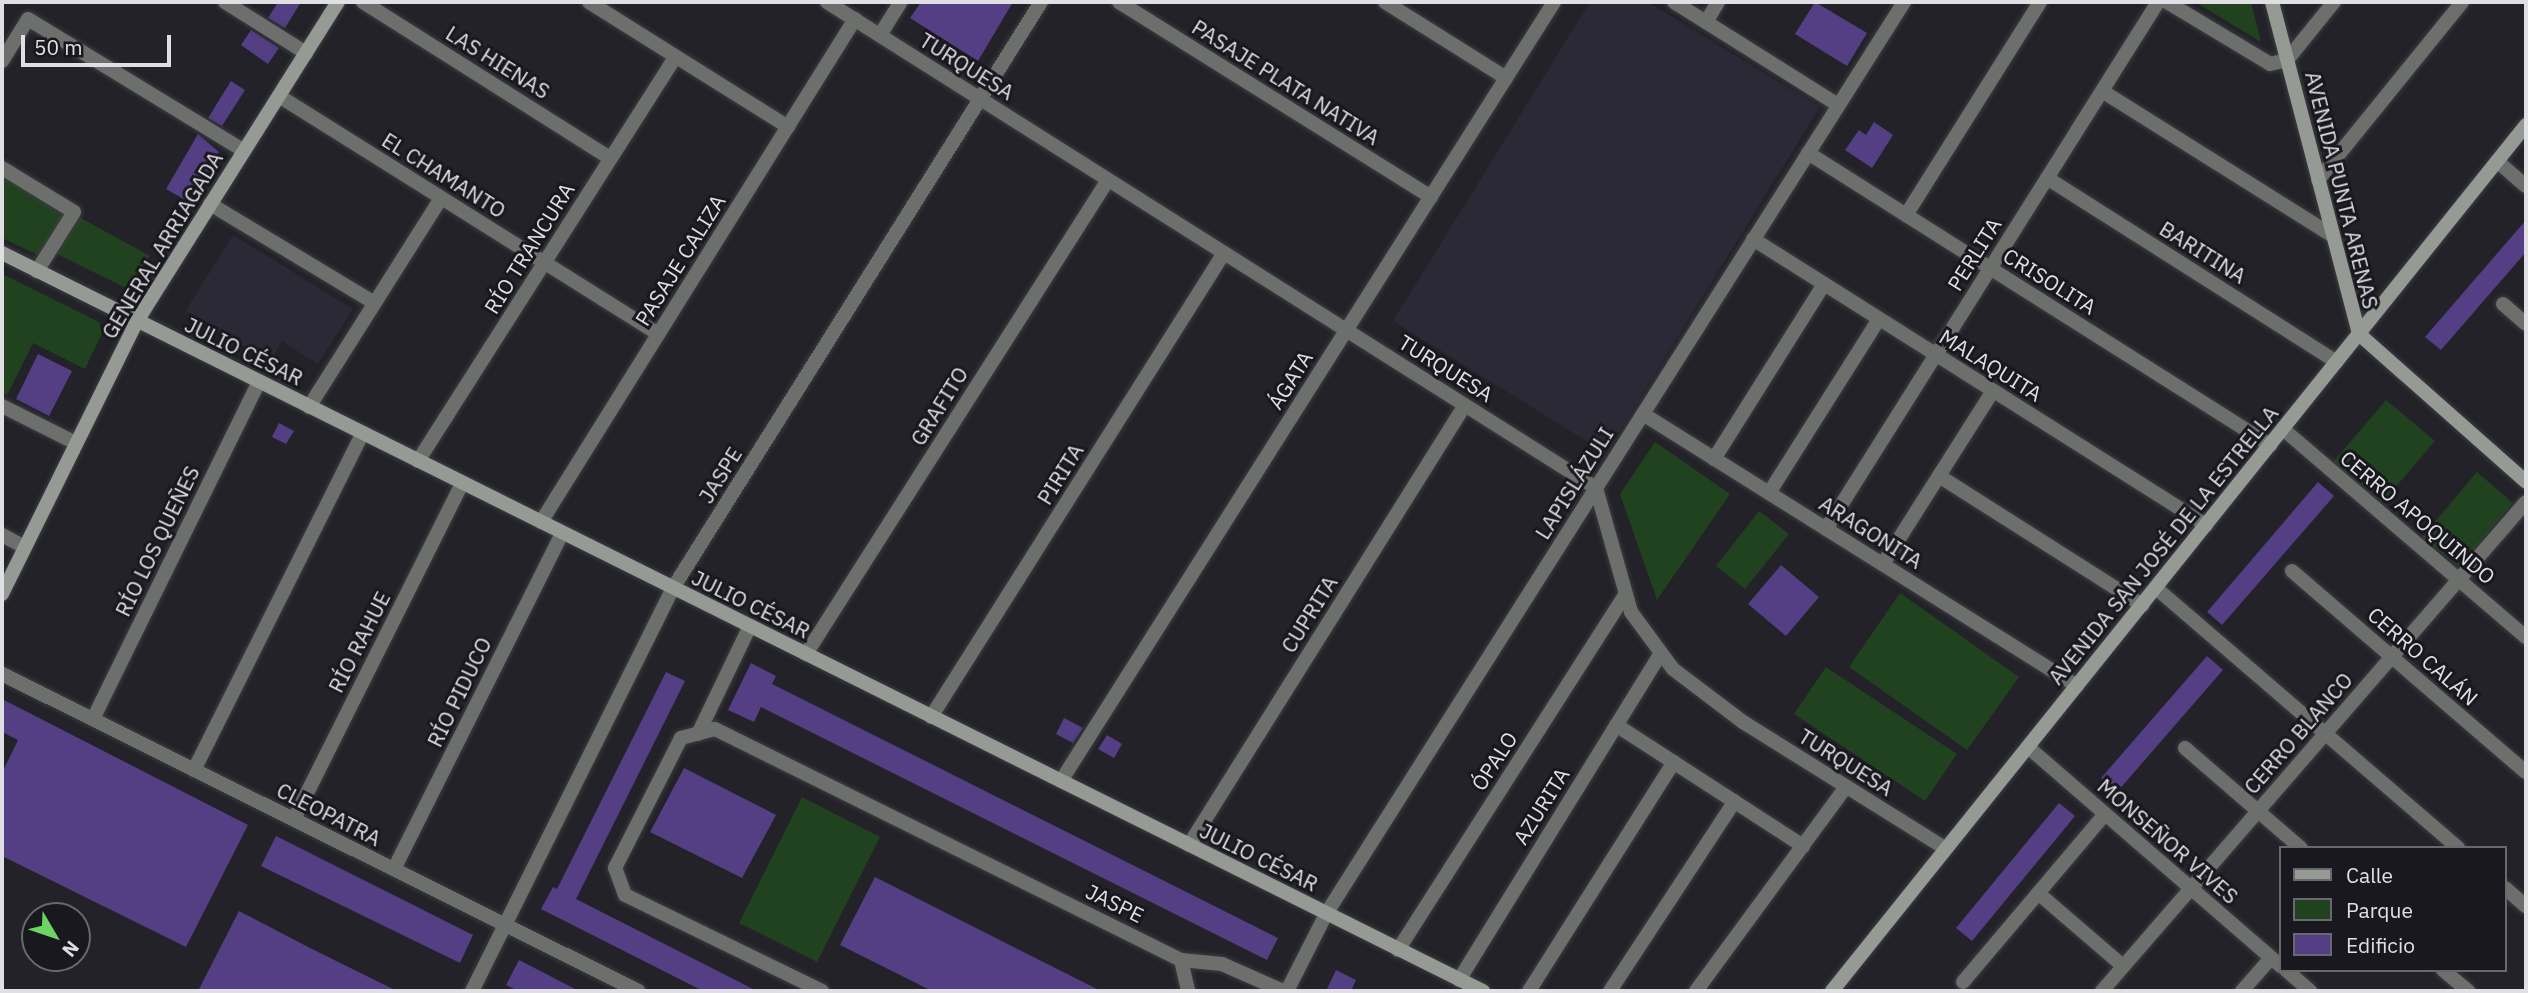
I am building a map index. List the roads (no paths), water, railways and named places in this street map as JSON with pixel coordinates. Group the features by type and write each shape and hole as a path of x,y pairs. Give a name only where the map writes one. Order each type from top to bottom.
{"street":[{"path":"225,2 306,53"},
{"name":"GENERAL ARRIAGADA","path":"2,594 136,321 338,2"},
{"name":"LAS HIENAS","path":"363,2 610,158"},
{"path":"589,2 788,127"},
{"name":"TURQUESA","path":"827,2 1596,488 1625,595 1640,628 1660,655 1701,694 1946,849"},
{"path":"880,35 901,2"},
{"name":"JASPE","path":"472,991 674,588 1041,2"},
{"name":"PASAJE PLATA NATIVA","path":"1119,2 1431,197"},
{"path":"1385,2 1506,78"},
{"name":"ÁGATA","path":"1061,781 1554,2"},
{"path":"1674,2 1838,106"},
{"path":"1706,22 1718,2"},
{"name":"LAPISLÁZULI","path":"1285,991 1326,914 1903,2"},
{"path":"1906,215 2040,2"},
{"name":"PERLITA","path":"1826,529 2158,2"},
{"path":"2167,2 2262,62 2287,60 2334,2"},
{"name":"AVENIDA PUNTA ARENAS","path":"2272,2 2359,334 2526,482"},
{"path":"2318,180 2462,2"},
{"path":"2,61 28,19 244,151"},
{"name":"PASAJE CALIZA","path":"541,522 855,19"},
{"name":"RÍO TRANCURA","path":"418,461 675,57"},
{"path":"2102,91 2332,235"},
{"name":"EL CHAMANTO","path":"279,96 659,334"},
{"name":"AVENIDA SAN JOSÉ DE LA ESTRELLA","path":"1834,991 2526,125"},
{"name":"CRISOLITA","path":"1808,153 2270,445"},
{"path":"2497,161 2526,186"},
{"path":"2,168 75,212 37,271"},
{"name":"BARITINA","path":"2047,178 2337,362"},
{"name":"GRAFITO","path":"806,654 1108,180"},
{"path":"310,407 441,198"},
{"path":"210,204 375,303"},
{"name":"MALAQUITA","path":"1753,239 2206,526"},
{"name":"JULIO CÉSAR","path":"2,253 1483,991"},
{"name":"PIRITA","path":"931,717 1224,253"},
{"path":"1714,458 1824,284"},
{"path":"2503,303 2526,324"},
{"path":"1769,493 1879,319"},
{"name":"RÍO LOS QUEÑES","path":"93,719 259,382"},
{"path":"1883,564 1993,391"},
{"name":"CUPRITA","path":"1189,845 1465,405"},
{"path":"2,406 76,443"},
{"name":"ARAGONITA","path":"1643,414 2077,686"},
{"name":"CERRO APOQUINDO","path":"2283,429 2526,637"},
{"path":"194,769 363,433"},
{"path":"1939,476 2142,605"},
{"name":"RÍO RAHUE","path":"294,820 462,483"},
{"name":"CERRO BLANCO","path":"2102,991 2526,502"},
{"name":"RÍO PIDUCO","path":"394,869 562,533"},
{"path":"2,535 25,547"},
{"name":"CERRO CALÁN","path":"2292,571 2526,772"},
{"path":"2156,588 2456,846"},
{"name":"ÓPALO","path":"1398,950 1625,595"},
{"path":"750,626 698,734 681,738 615,868 625,895 822,991"},
{"name":"AZURITA","path":"1460,980 1660,655"},
{"name":"CLEOPATRA","path":"2,674 638,991"},
{"path":"1616,724 1804,845"},
{"name":"JASPE","path":"698,734 715,729 1181,960"},
{"name":"MONSEÑOR VIVES","path":"2028,747 2276,962"},
{"path":"2185,748 2299,846"},
{"path":"1529,991 1674,762"},
{"path":"1696,991 1846,787"},
{"path":"1610,991 1735,801"},
{"path":"1963,982 2105,814"},
{"path":"2507,890 2526,906"},
{"path":"2038,893 2123,967"},
{"path":"1188,991 1181,960 1222,964 1285,991"},
{"path":"2242,991 2276,962"},
{"path":"2288,972 2310,991"},
{"path":"2445,972 2468,991"}]}
